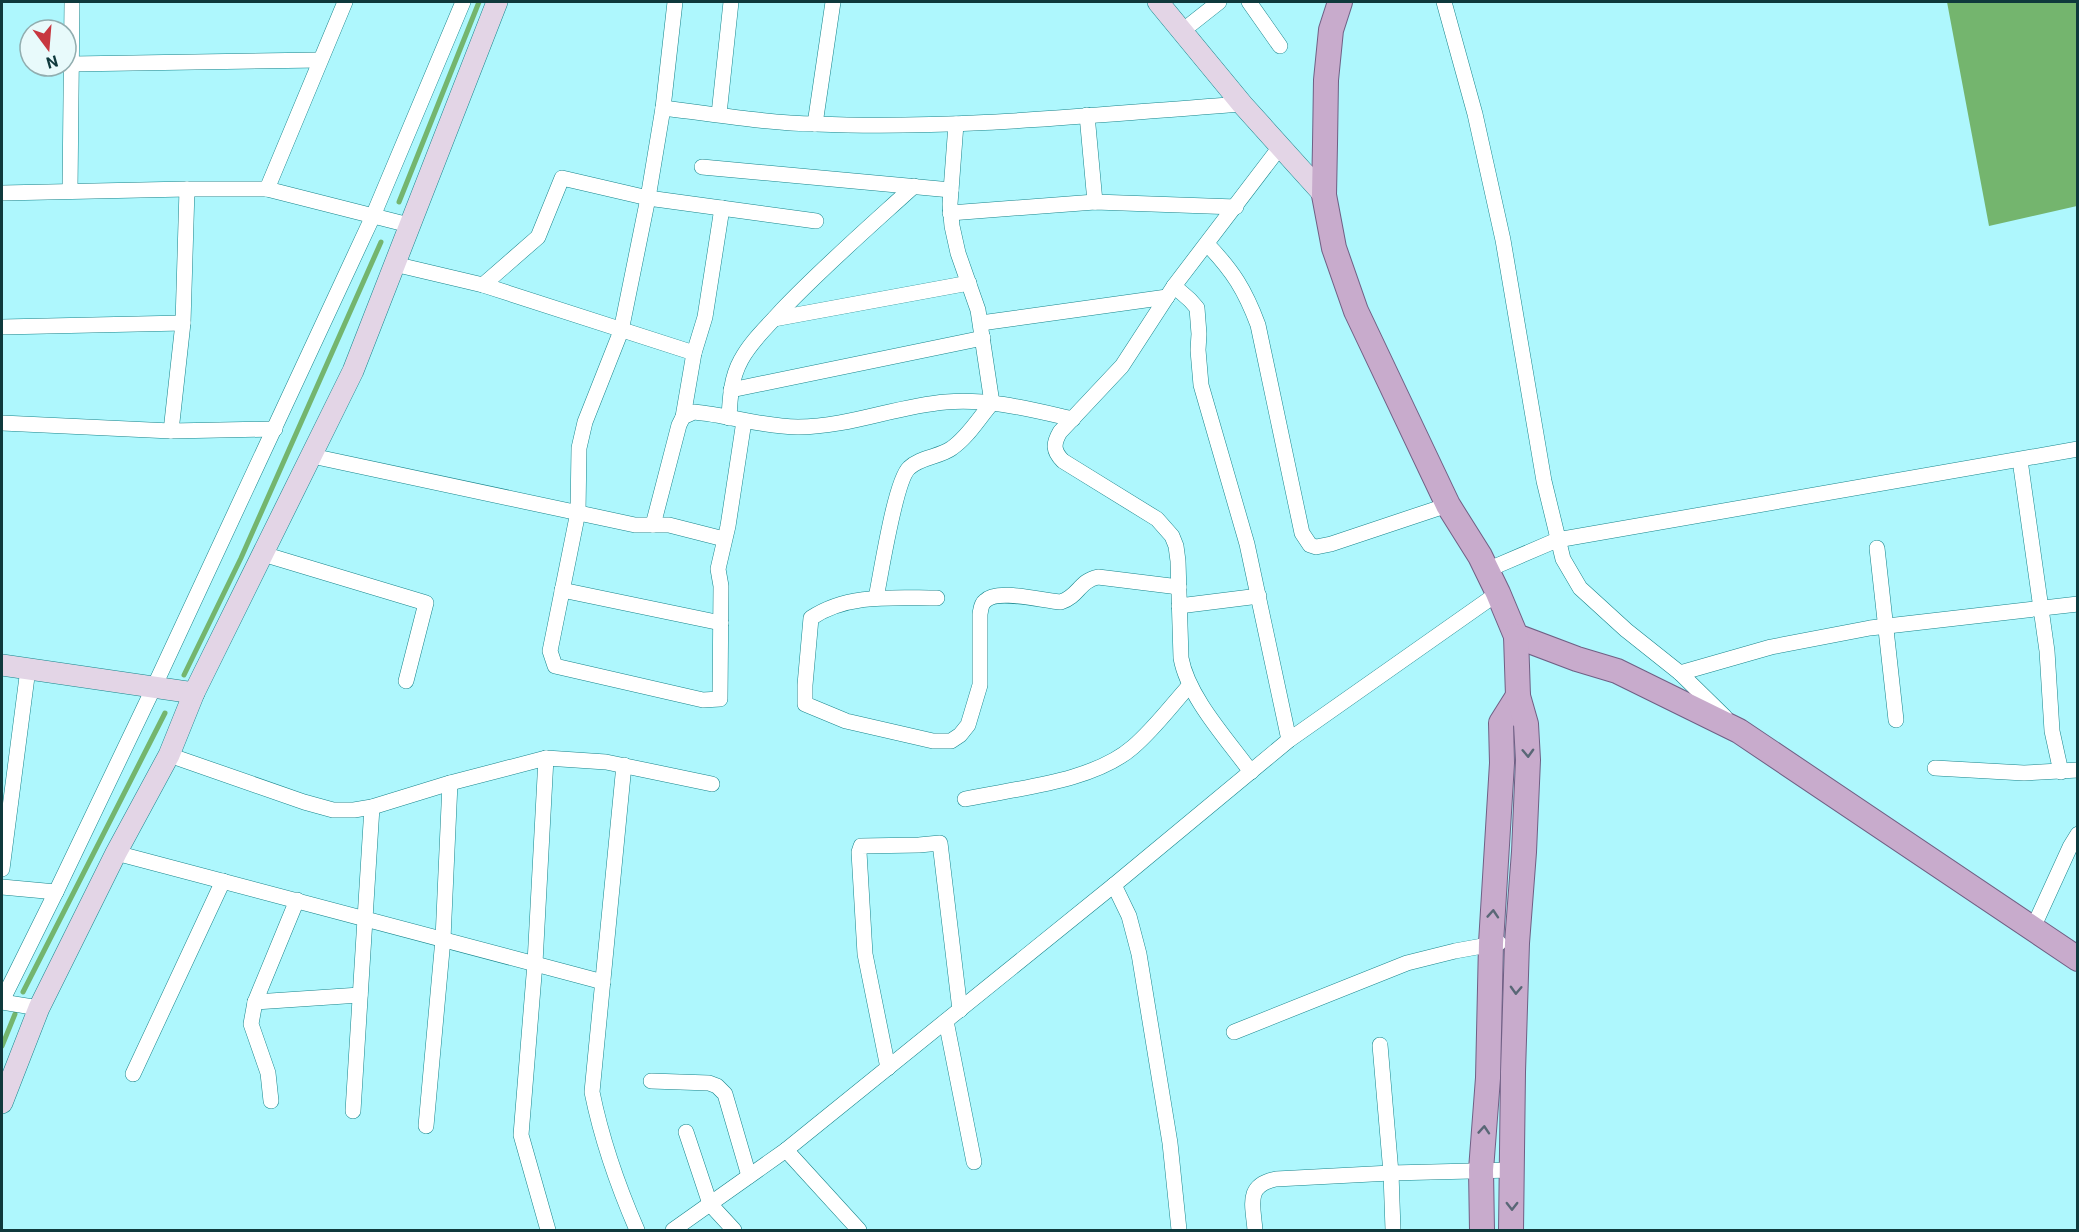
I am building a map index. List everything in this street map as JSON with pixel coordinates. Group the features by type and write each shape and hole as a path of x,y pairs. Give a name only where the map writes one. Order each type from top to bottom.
{"main road":[{"path":"2,1102 39,1008 116,853 169,755 194,693 353,371 497,2"},
{"path":"1158,2 1242,104 1324,195"},
{"path":"1340,2 1331,30 1326,80 1324,195 1334,248 1356,311 1448,505 1487,570 1516,636 1518,696 1526,724 1528,760 1517,943 1511,1230"},
{"path":"1516,636 1617,671 1739,731 2078,959"},
{"path":"2,665 194,693"},
{"path":"1482,1230 1481,1170 1488,1078 1491,943 1499,831 1501,723 1518,696"}],"street":[{"path":"72,2 72,18"},
{"path":"267,189 345,2"},
{"path":"39,1008 2,1002 275,429 373,216 464,2"},
{"path":"675,2 663,108 648,198 621,331 585,422 579,448 578,512 550,651 555,666 703,700 720,699 722,586 718,569 728,526 736,420 731,390 741,360 757,337 831,261 914,186"},
{"path":"719,114 731,2"},
{"path":"815,124 833,2"},
{"path":"1181,32 1219,2"},
{"path":"1249,2 1280,46"},
{"path":"1444,2 1475,114 1503,240 1544,481 1563,559 1580,588 1626,630 1680,674 1739,731"},
{"path":"78,64 319,60"},
{"path":"70,191 72,78"},
{"path":"663,108 815,124 956,124 1242,104"},
{"path":"1087,115 1095,202"},
{"path":"876,598 898,492 904,474 910,466 950,450 992,403 982,330 958,253 950,213 956,124"},
{"path":"1251,772 1190,686 1181,658 1176,546 1166,528 1157,519 1063,461 1054,448 1055,440 1060,432 1122,366 1171,292 1280,147"},
{"path":"702,167 951,190"},
{"path":"483,285 538,237 562,178 648,198 816,221"},
{"path":"171,431 183,323 187,189"},
{"path":"2,193 267,189 409,225"},
{"path":"950,213 1095,202 1236,207"},
{"path":"653,525 679,424 683,417 694,353 705,317 722,208"},
{"path":"1207,244 1233,274 1249,302 1258,326 1302,533 1310,545 1316,547 1331,544 1448,505"},
{"path":"394,264 483,285 694,353"},
{"path":"774,319 969,283"},
{"path":"731,390 982,330 1171,292 1191,300 1197,308 1198,366 1201,386 1247,544 1289,740"},
{"path":"2,327 183,323"},
{"path":"683,417 694,412 769,426 814,426 844,423 938,403 963,401 992,403 1073,419"},
{"path":"2,423 171,431 275,429"},
{"path":"1487,570 1557,540 2078,449"},
{"path":"312,456 635,525 669,525 724,539"},
{"path":"2020,460 2042,608 2052,731 2061,772"},
{"path":"1877,548 1896,720"},
{"path":"263,554 426,603 406,681"},
{"path":"937,598 876,598 840,604 811,618 805,704 846,722 933,741 951,741 968,725 980,685 980,614 985,600 992,596 1002,595 1060,602 1069,599 1081,584 1098,577 1179,587"},
{"path":"562,590 721,623"},
{"path":"673,1230 786,1150 1114,885 1289,740 1498,593"},
{"path":"1179,606 1259,596"},
{"path":"1680,674 1771,647 1886,626 2078,604"},
{"path":"2,869 28,669"},
{"path":"964,799 1064,780 1107,764 1133,747 1190,686"},
{"path":"169,755 333,810 372,807 450,783 546,758 606,762 712,784"},
{"path":"546,758 535,963 521,1135 548,1230"},
{"path":"624,765 592,1092 601,1134 614,1177 637,1230"},
{"path":"1935,768 2024,773 2078,770"},
{"path":"426,1126 442,939 450,783"},
{"path":"353,1111 372,807"},
{"path":"2033,928 2078,834"},
{"path":"888,1068 865,954 859,852 861,846 940,843 960,1010"},
{"path":"116,853 603,981"},
{"path":"133,1074 222,881"},
{"path":"1114,885 1129,916 1139,954 1170,1143 1179,1230"},
{"path":"2,886 56,892"},
{"path":"271,1101 268,1073 251,1024 255,1002 297,900"},
{"path":"1234,1032 1407,963 1491,943 1517,943"},
{"path":"255,1002 360,995"},
{"path":"946,1021 974,1162"},
{"path":"1380,1045 1393,1230"},
{"path":"651,1081 709,1083 717,1086 725,1094 749,1176"},
{"path":"686,1132 710,1204 734,1230"},
{"path":"786,1150 859,1230"},
{"path":"1255,1230 1253,1197 1256,1188 1264,1182 1276,1179 1512,1170"}],"shaded area":[{"path":"1947,2 2077,2 2077,206 1989,226"}],"waterway":[{"path":"399,202 479,2"},
{"path":"184,675 241,558 381,242"},
{"path":"23,992 165,713"},
{"path":"2,1046 15,1014"}]}
